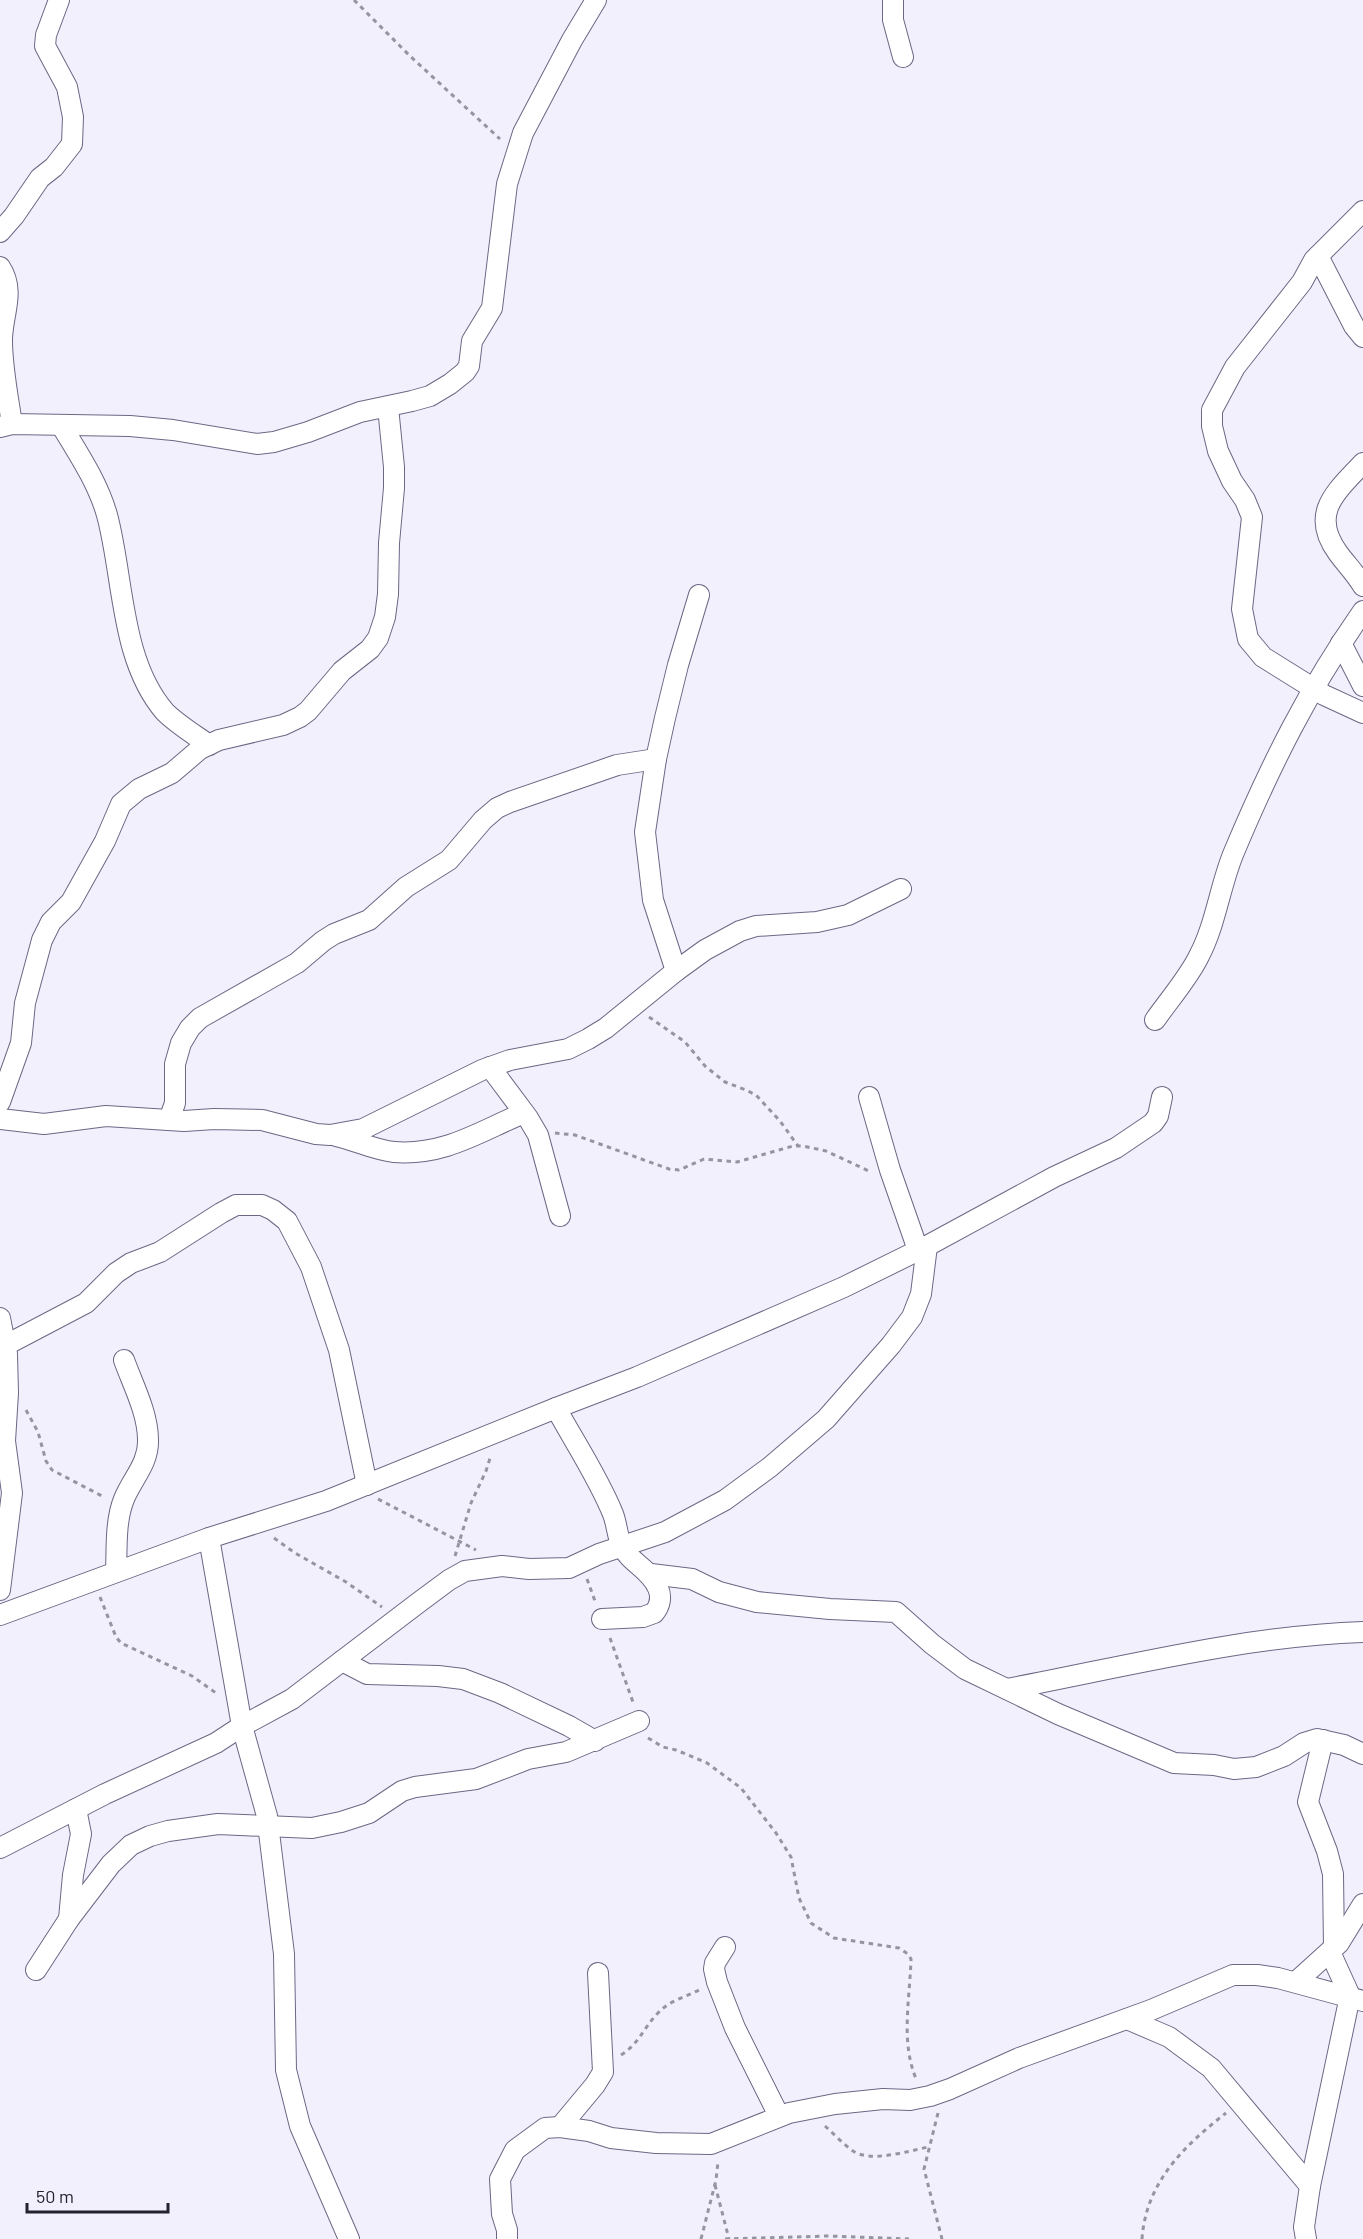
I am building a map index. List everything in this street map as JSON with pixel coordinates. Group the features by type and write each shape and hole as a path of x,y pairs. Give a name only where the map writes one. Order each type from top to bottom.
{"street":[{"path":"0,232 40,178 54,167 72,144 73,117 67,87 45,46 46,36 59,0"},
{"path":"0,267 6,278 8,292 2,339 6,426 130,426 174,430 257,444 274,442 360,412 430,396 450,384 469,366 472,341 492,308 507,183 522,133 596,0"},
{"path":"893,0 893,20 903,57"},
{"path":"1363,211 1318,256 1302,282 1235,367 1212,410 1212,426 1218,451 1252,517 1242,609 1248,639 1263,657 1312,688 1363,713"},
{"path":"1318,256 1354,326 1363,338"},
{"path":"0,1102 21,1043 24,1003 35,961 51,922 71,902 105,841 121,804 140,789 172,773 200,749 227,738 283,725 300,717 308,711 342,671 370,649 378,638 386,617 388,543 394,488 388,407"},
{"path":"61,425 84,464 106,513 121,579 127,627 138,666 166,712 209,745"},
{"path":"1363,462 1327,505 1324,526 1330,541 1363,586"},
{"path":"676,971 653,900 645,832 656,759 678,664 699,595"},
{"path":"1155,1020 1199,956 1233,855 1276,755 1312,688 1363,611"},
{"path":"1341,643 1363,686"},
{"path":"169,1120 176,1103 175,1064 180,1043 200,1018 297,963 334,934 369,920 406,887 448,860 483,820 497,808 617,765 656,759"},
{"path":"330,1135 363,1129 490,1067 521,1057 568,1049 606,1028 705,950 740,931 756,926 817,922 848,915 901,889"},
{"path":"490,1067 525,1113 538,1135 560,1216"},
{"path":"0,1848 76,1809 216,1743 241,1718 292,1699 447,1581 465,1571 485,1567 554,1569 580,1564 599,1554 665,1532 725,1500 770,1467 826,1419 891,1346 912,1317 921,1294 922,1248 894,1183 869,1097"},
{"path":"0,1615 209,1538 362,1487 637,1377 844,1287 922,1248 1022,1193 1133,1138 1153,1123 1158,1116 1162,1097"},
{"path":"0,1119 44,1124 106,1116 169,1120 262,1120 393,1152 425,1152 449,1147 525,1113"},
{"path":"6,1345 86,1303 116,1273 131,1263 160,1252 220,1213 236,1205 262,1206 273,1210 287,1221 310,1267 339,1350 362,1487"},
{"path":"0,1318 6,1345 8,1386 2,1443 12,1493 0,1590"},
{"path":"116,1572 123,1500 142,1466 148,1448 142,1410 124,1360"},
{"path":"556,1408 602,1491 614,1517 622,1547 636,1563 651,1574 659,1590 660,1601 654,1613 643,1617 602,1619"},
{"path":"209,1538 241,1718 268,1825 284,1954 286,2070 300,2126 349,2239"},
{"path":"651,1574 692,1579 719,1592 757,1602 896,1612 965,1669 1174,1762 1256,1767 1317,1739 1344,1745 1363,1754"},
{"path":"1007,1689 1200,1652 1320,1634 1363,1632"},
{"path":"342,1661 367,1674 463,1679 551,1717 595,1741"},
{"path":"36,1970 69,1919 111,1864 131,1845 168,1831 197,1826 218,1824 312,1828 340,1822 369,1812 402,1791 415,1787 476,1779 520,1762 566,1752 639,1721"},
{"path":"1306,2239 1304,2227 1310,2186 1357,1999 1332,1950 1333,1874 1327,1851 1308,1802 1323,1740"},
{"path":"69,1919 73,1875 81,1834 76,1809"},
{"path":"1296,1982 1332,1950 1363,1904"},
{"path":"725,1947 715,1963 717,1982 735,2028 779,2116"},
{"path":"560,2127 603,2072 598,1973"},
{"path":"507,2239 499,2187 500,2179 515,2150 545,2128 589,2130 611,2138 656,2143 704,2145 718,2142 779,2116 803,2110 883,2099 910,2100 931,2095 1019,2058 1127,2019 1233,1976 1257,1975 1296,1982 1357,1999"},
{"path":"1127,2019 1169,2037 1211,2068 1310,2186"}],"path":[{"path":"354,0 410,56 517,153"},
{"path":"633,1005 685,1042 705,1066 724,1082 756,1095 780,1121 798,1146"},
{"path":"538,1135 562,1133 575,1135 669,1169 679,1170 704,1159 737,1162 798,1146 826,1151 894,1183"},
{"path":"8,1386 31,1416 46,1461 52,1470 122,1507"},
{"path":"447,1581 471,1503 486,1471 497,1432"},
{"path":"362,1487 459,1543"},
{"path":"256,1523 294,1553 336,1575 399,1617"},
{"path":"580,1564 630,1689 644,1733 650,1740 663,1747 707,1763 741,1788 776,1833 790,1857 800,1898 811,1923 834,1938 899,1948 911,1959 907,2028 909,2054 911,2069 939,2108 924,2169 942,2239"},
{"path":"94,1581 116,1637 121,1643 192,1676 241,1718"},
{"path":"603,2063 630,2049 640,2040 653,2018 667,2005 717,1982"},
{"path":"1142,2239 1147,2211 1156,2185 1169,2165 1199,2134 1240,2102"},
{"path":"803,2110 859,2155 871,2157 928,2147"},
{"path":"701,2239 715,2185 718,2142"},
{"path":"715,2185 727,2239 828,2236 909,2239"}]}
